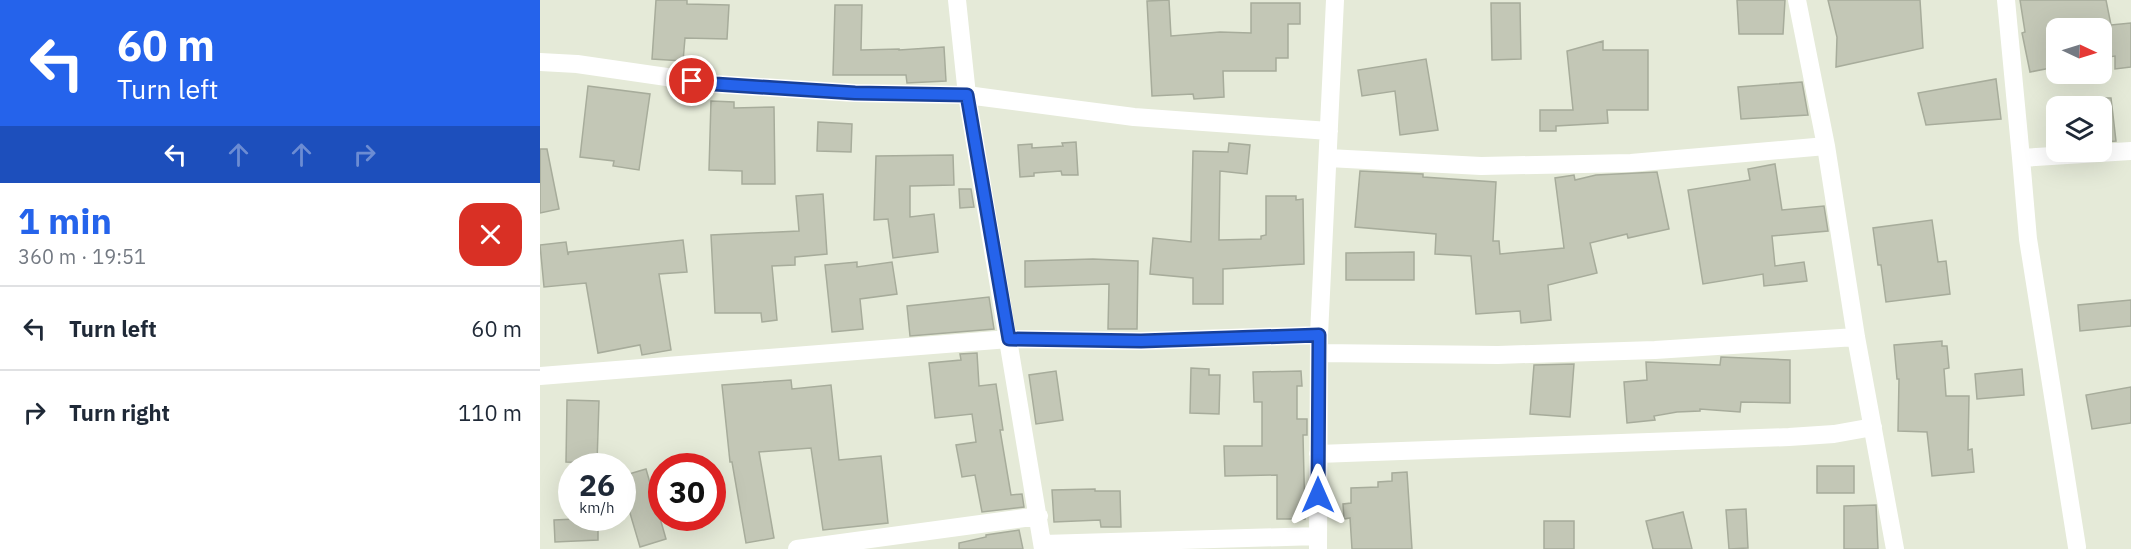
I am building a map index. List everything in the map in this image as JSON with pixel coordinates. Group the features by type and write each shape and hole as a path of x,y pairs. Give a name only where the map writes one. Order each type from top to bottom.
{"street":[{"path":"957,0 967,95 1043,546 1318,543 1319,335 1335,0"},
{"path":"1797,0 1826,146 1856,337 1895,549"},
{"path":"2006,0 2030,251 2076,547"},
{"path":"540,62 577,64 715,84 855,93 967,95 1134,117 1329,131"},
{"path":"1328,158 1481,166 1608,164 1826,146"},
{"path":"2021,158 2131,151"},
{"path":"540,376 1009,339 1141,341 1319,335"},
{"path":"1319,353 1498,355 1655,350 1856,337"},
{"path":"1318,454 1789,437 1834,434 1873,427"},
{"path":"797,549 1039,516"}],"building":[{"path":"656,0 687,0 687,4 729,5 727,39 685,38 683,61 652,59"},
{"path":"1169,0 1171,36 1220,32 1251,33 1251,3 1300,3 1300,24 1288,24 1288,58 1276,58 1276,71 1223,71 1224,97 1194,99 1193,94 1152,96 1147,1"},
{"path":"1737,0 1785,0 1783,34 1739,34"},
{"path":"1828,0 1920,0 1923,48 1836,67 1837,37"},
{"path":"2020,0 2106,0 2110,18 2046,18 2046,69 2030,72 2022,33 2025,32"},
{"path":"1491,3 1520,3 1521,59 1492,60"},
{"path":"835,5 862,5 861,50 944,47 946,81 907,83 906,75 833,75"},
{"path":"2131,23 2131,67 2115,69 2115,56 2112,56 2112,25"},
{"path":"1603,41 1603,50 1648,50 1648,110 1607,110 1608,123 1556,126 1556,131 1540,131 1540,110 1573,110 1567,51"},
{"path":"1426,59 1438,130 1400,135 1395,91 1362,96 1358,70"},
{"path":"1996,79 2001,119 1926,125 1918,93"},
{"path":"1802,82 1808,115 1741,119 1738,87"},
{"path":"588,86 650,94 639,170 613,166 614,161 580,157"},
{"path":"711,101 734,102 734,108 774,107 775,184 742,184 742,171 709,170"},
{"path":"2112,107 2116,141 2112,141"},
{"path":"818,122 852,124 851,152 817,151"},
{"path":"1076,142 1078,175 1062,175 1061,171 1034,173 1034,176 1020,177 1018,145 1032,144 1032,148 1063,146 1062,143"},
{"path":"1229,143 1250,145 1247,174 1220,171 1219,240 1261,239 1261,236 1266,235 1266,196 1296,196 1296,200 1303,199 1304,264 1223,269 1223,304 1193,304 1193,278 1150,274 1153,238 1191,242 1193,151 1228,152"},
{"path":"540,149 547,149 559,209 540,213"},
{"path":"953,155 954,185 910,186 910,217 934,214 938,252 893,258 888,219 874,220 876,156"},
{"path":"1775,164 1782,210 1824,206 1828,231 1772,236 1775,266 1804,262 1807,281 1764,286 1763,274 1703,284 1688,190 1750,180 1748,169"},
{"path":"1360,171 1423,174 1423,177 1496,182 1493,241 1499,241 1500,254 1564,248 1555,178 1574,175 1575,180 1596,175 1657,172 1669,229 1628,238 1627,234 1590,243 1597,273 1548,285 1551,320 1521,323 1520,311 1476,314 1471,256 1435,254 1436,234 1355,227"},
{"path":"959,189 971,189 974,207 960,208"},
{"path":"823,194 827,254 795,257 795,265 772,266 777,320 762,322 761,313 715,313 711,235 799,231 796,196"},
{"path":"1932,220 1938,262 1946,261 1950,294 1886,302 1873,228"},
{"path":"683,240 687,272 659,274 671,350 642,355 640,345 598,353 586,283 544,287 540,245 566,242 568,255 569,252"},
{"path":"1414,252 1414,280 1346,280 1346,253"},
{"path":"1093,259 1138,261 1137,329 1108,329 1109,284 1025,287 1025,261"},
{"path":"857,262 857,267 892,262 897,294 860,299 863,329 832,332 825,265"},
{"path":"989,297 994,329 910,336 907,306"},
{"path":"2131,300 2131,326 2080,331 2078,305"},
{"path":"1942,341 1942,346 1947,346 1949,368 1944,369 1946,396 1969,396 1968,450 1972,449 1974,472 1932,476 1927,432 1898,431 1899,379 1897,379 1894,345"},
{"path":"977,353 979,386 996,384 1003,430 1000,430 1011,495 1022,494 1024,507 982,512 975,475 962,477 956,445 976,442 972,414 935,418 929,363 961,360 960,354"},
{"path":"1721,357 1790,360 1790,403 1741,402 1740,412 1700,409 1700,411 1654,416 1655,420 1627,423 1624,382 1647,380 1646,362 1720,365"},
{"path":"1574,364 1570,417 1530,414 1534,365"},
{"path":"1191,368 1209,369 1209,375 1220,375 1219,414 1190,413"},
{"path":"2022,369 2024,395 1977,399 1975,374"},
{"path":"1056,371 1063,420 1036,424 1029,375"},
{"path":"1301,371 1302,386 1297,386 1297,419 1307,419 1307,435 1303,435 1305,519 1277,519 1277,475 1225,476 1224,446 1262,446 1262,402 1254,402 1253,372"},
{"path":"791,380 792,389 831,385 839,460 881,456 888,523 823,530 811,448 759,452 774,538 746,543 732,462 730,462 722,385"},
{"path":"2131,387 2131,423 2092,429 2086,395"},
{"path":"567,400 599,401 597,453 566,453"},
{"path":"1817,466 1854,466 1854,493 1817,493"},
{"path":"646,469 648,476 648,531 664,531 666,539 640,547 635,531 636,472"},
{"path":"1407,472 1412,549 1352,549 1350,518 1344,519 1343,504 1351,503 1351,488 1378,487 1378,482 1392,481 1392,473"},
{"path":"1095,489 1095,491 1120,491 1121,527 1101,527 1100,520 1054,522 1052,490"},
{"path":"1876,505 1878,549 1844,549 1844,506"},
{"path":"1746,509 1748,548 1729,549 1726,510"},
{"path":"1683,512 1692,549 1653,549 1646,521"},
{"path":"554,520 558,520 558,531 598,531 598,540 555,542"},
{"path":"1544,521 1574,521 1574,549 1544,549"},
{"path":"1019,530 1023,549 959,549 959,543 986,537 986,535"}],"route":[{"path":"692,81 855,93 967,95 1009,339 1141,341 1319,335 1318,495"}]}
